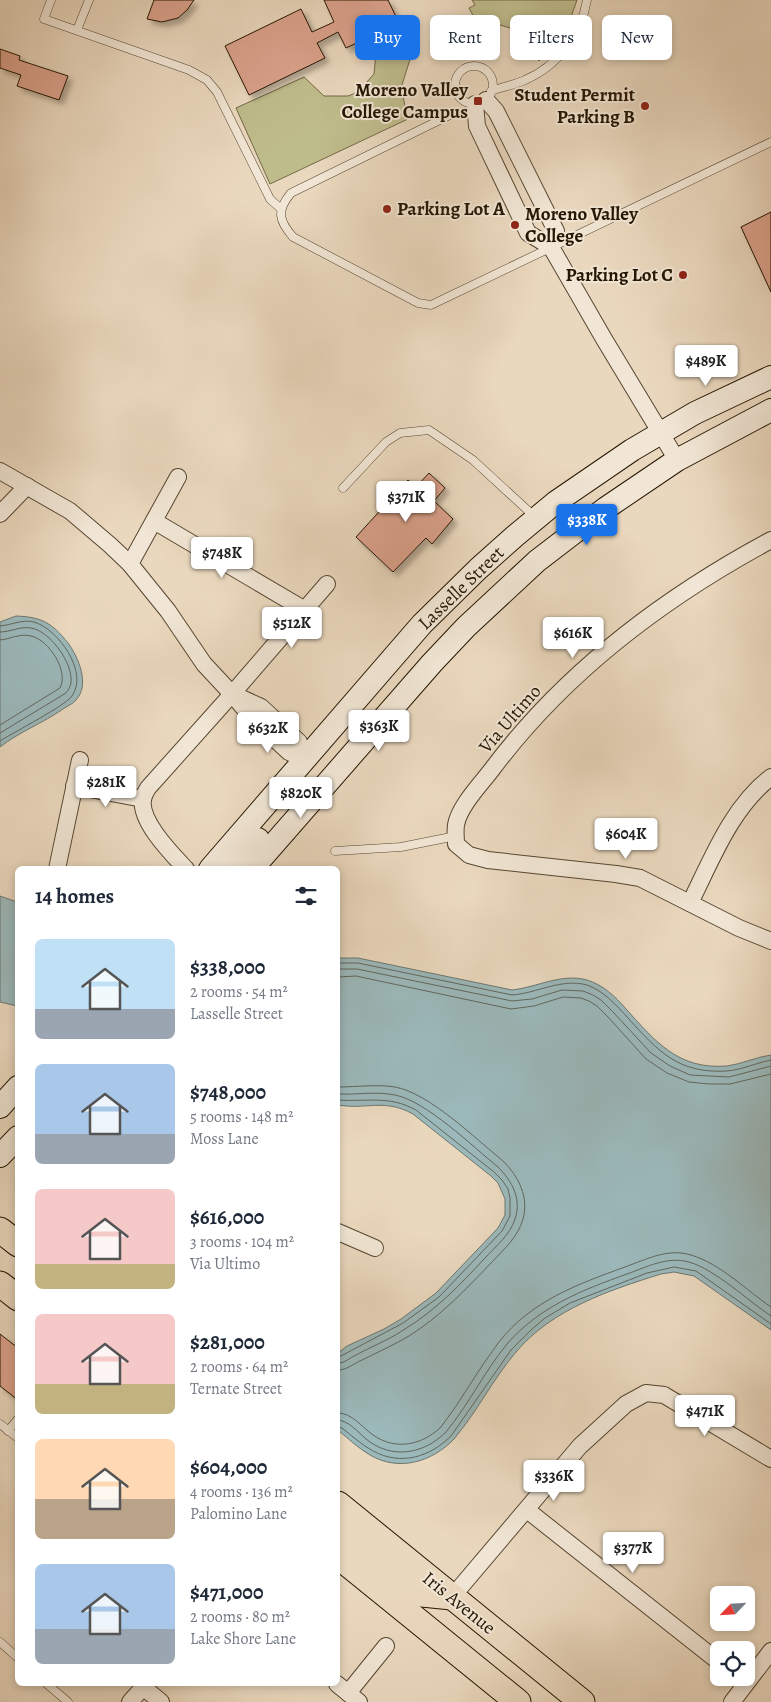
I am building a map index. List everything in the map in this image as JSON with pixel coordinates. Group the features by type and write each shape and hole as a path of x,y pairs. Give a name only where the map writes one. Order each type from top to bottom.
{"main road":[{"name":"Lasselle Street","path":"213,866 422,624 478,569 556,502 632,450 695,413 771,377"},
{"name":"Lasselle Street","path":"255,866 432,663 471,622 537,561 606,508 677,460 771,410"},
{"path":"235,866 309,781 311,770 305,760"},
{"path":"0,1107 15,1090"},
{"path":"0,1156 15,1140"},
{"path":"0,1230 15,1242"},
{"path":"0,1284 15,1296"},
{"name":"Iris Avenue","path":"340,1506 582,1702"},
{"path":"340,1534 412,1593 452,1597"},
{"path":"340,1558 518,1702"}],"street":[{"path":"484,98 496,111 556,230 551,247"},
{"path":"484,98 477,126 528,234 551,247 677,460"},
{"path":"0,471 70,511 130,564 168,611 204,664 252,718 289,752 305,760"},
{"path":"130,564 178,477"},
{"path":"0,514 28,486"},
{"path":"154,521 305,610"},
{"name":"Via Ultimo","path":"456,840 456,824 465,806 508,748 541,711 645,618 738,557 771,540"},
{"path":"183,866 160,840 148,821 143,799 148,788 328,584"},
{"path":"58,866 80,760"},
{"path":"690,903 730,825 746,802 771,777"},
{"path":"74,786 143,799"},
{"path":"456,840 469,855 488,860 640,878 739,928 771,941"},
{"path":"340,1233 374,1248"},
{"path":"452,1597 580,1446 626,1404 646,1393 664,1395 771,1459"},
{"path":"527,1510 710,1655"},
{"path":"348,1693 386,1646"},
{"path":"755,1668 771,1651"},
{"path":"130,1702 144,1686"},
{"path":"146,1686 161,1702"},
{"path":"732,1702 740,1686"}],"lane":[{"path":"51,0 44,19 189,70 207,80 217,92 270,199 281,209"},
{"path":"77,30 89,0"},
{"path":"484,98 492,84 486,70 472,66 459,72 456,78 456,93 467,103 484,98 545,69 572,40 581,21 587,0"},
{"path":"450,115 291,193 283,202 281,209 281,218 286,228 294,237 424,305 431,305 771,142"},
{"path":"343,488 386,442 400,433 430,430 473,460 537,518"},
{"path":"335,851 401,847 456,840"},
{"path":"8,1431 15,1423"},
{"path":"0,1424 15,1436"},
{"path":"0,1642 15,1655"},
{"path":"49,1686 68,1702"}],"shaded area":[{"path":"472,0 577,0 572,15 510,15 510,28 500,25 500,15 473,15 469,8 475,5"},
{"path":"375,60 410,60 401,88 408,119 270,184 236,108 304,77 324,96 348,96 358,92 374,74"}],"water":[{"path":"16,616 46,622 57,630 76,656 83,679 80,694 73,703 0,747 0,622"},
{"path":"0,896 15,901 15,1006 0,1002"},
{"path":"340,958 358,958 512,990 559,979 577,978 587,980 608,991 647,1032 669,1051 681,1058 710,1066 727,1066 771,1055 771,1330 694,1276 674,1272 661,1274 602,1294 583,1303 564,1313 530,1337 500,1373 454,1439 436,1454 415,1462 404,1463 392,1463 370,1455 340,1432 340,1351 347,1346 401,1319 436,1293 498,1228 505,1215 505,1199 498,1183 491,1176 413,1114 403,1109 384,1105 340,1105"}],"building":[{"path":"154,0 194,0 178,18 162,22 147,19"},
{"path":"324,0 388,0 395,15 355,15 355,44 346,48 338,32 317,43 325,58 249,95 225,46 301,9 312,32 334,22"},
{"path":"0,49 20,56 19,60 68,76 59,100 17,86 21,75 0,68"},
{"path":"771,212 771,292 741,227"},
{"path":"429,473 445,488 434,501 453,519 432,544 426,538 393,572 356,537 408,480 416,487"},
{"path":"0,1334 15,1346 15,1398 0,1386"}],"place":[{"name":"Moreno Valley College Campus","path":"478,101"},
{"name":"Student Permit Parking B","path":"645,106"},
{"name":"Parking Lot A","path":"387,209"},
{"name":"Moreno Valley College","path":"515,225"},
{"name":"Parking Lot C","path":"683,275"}]}
